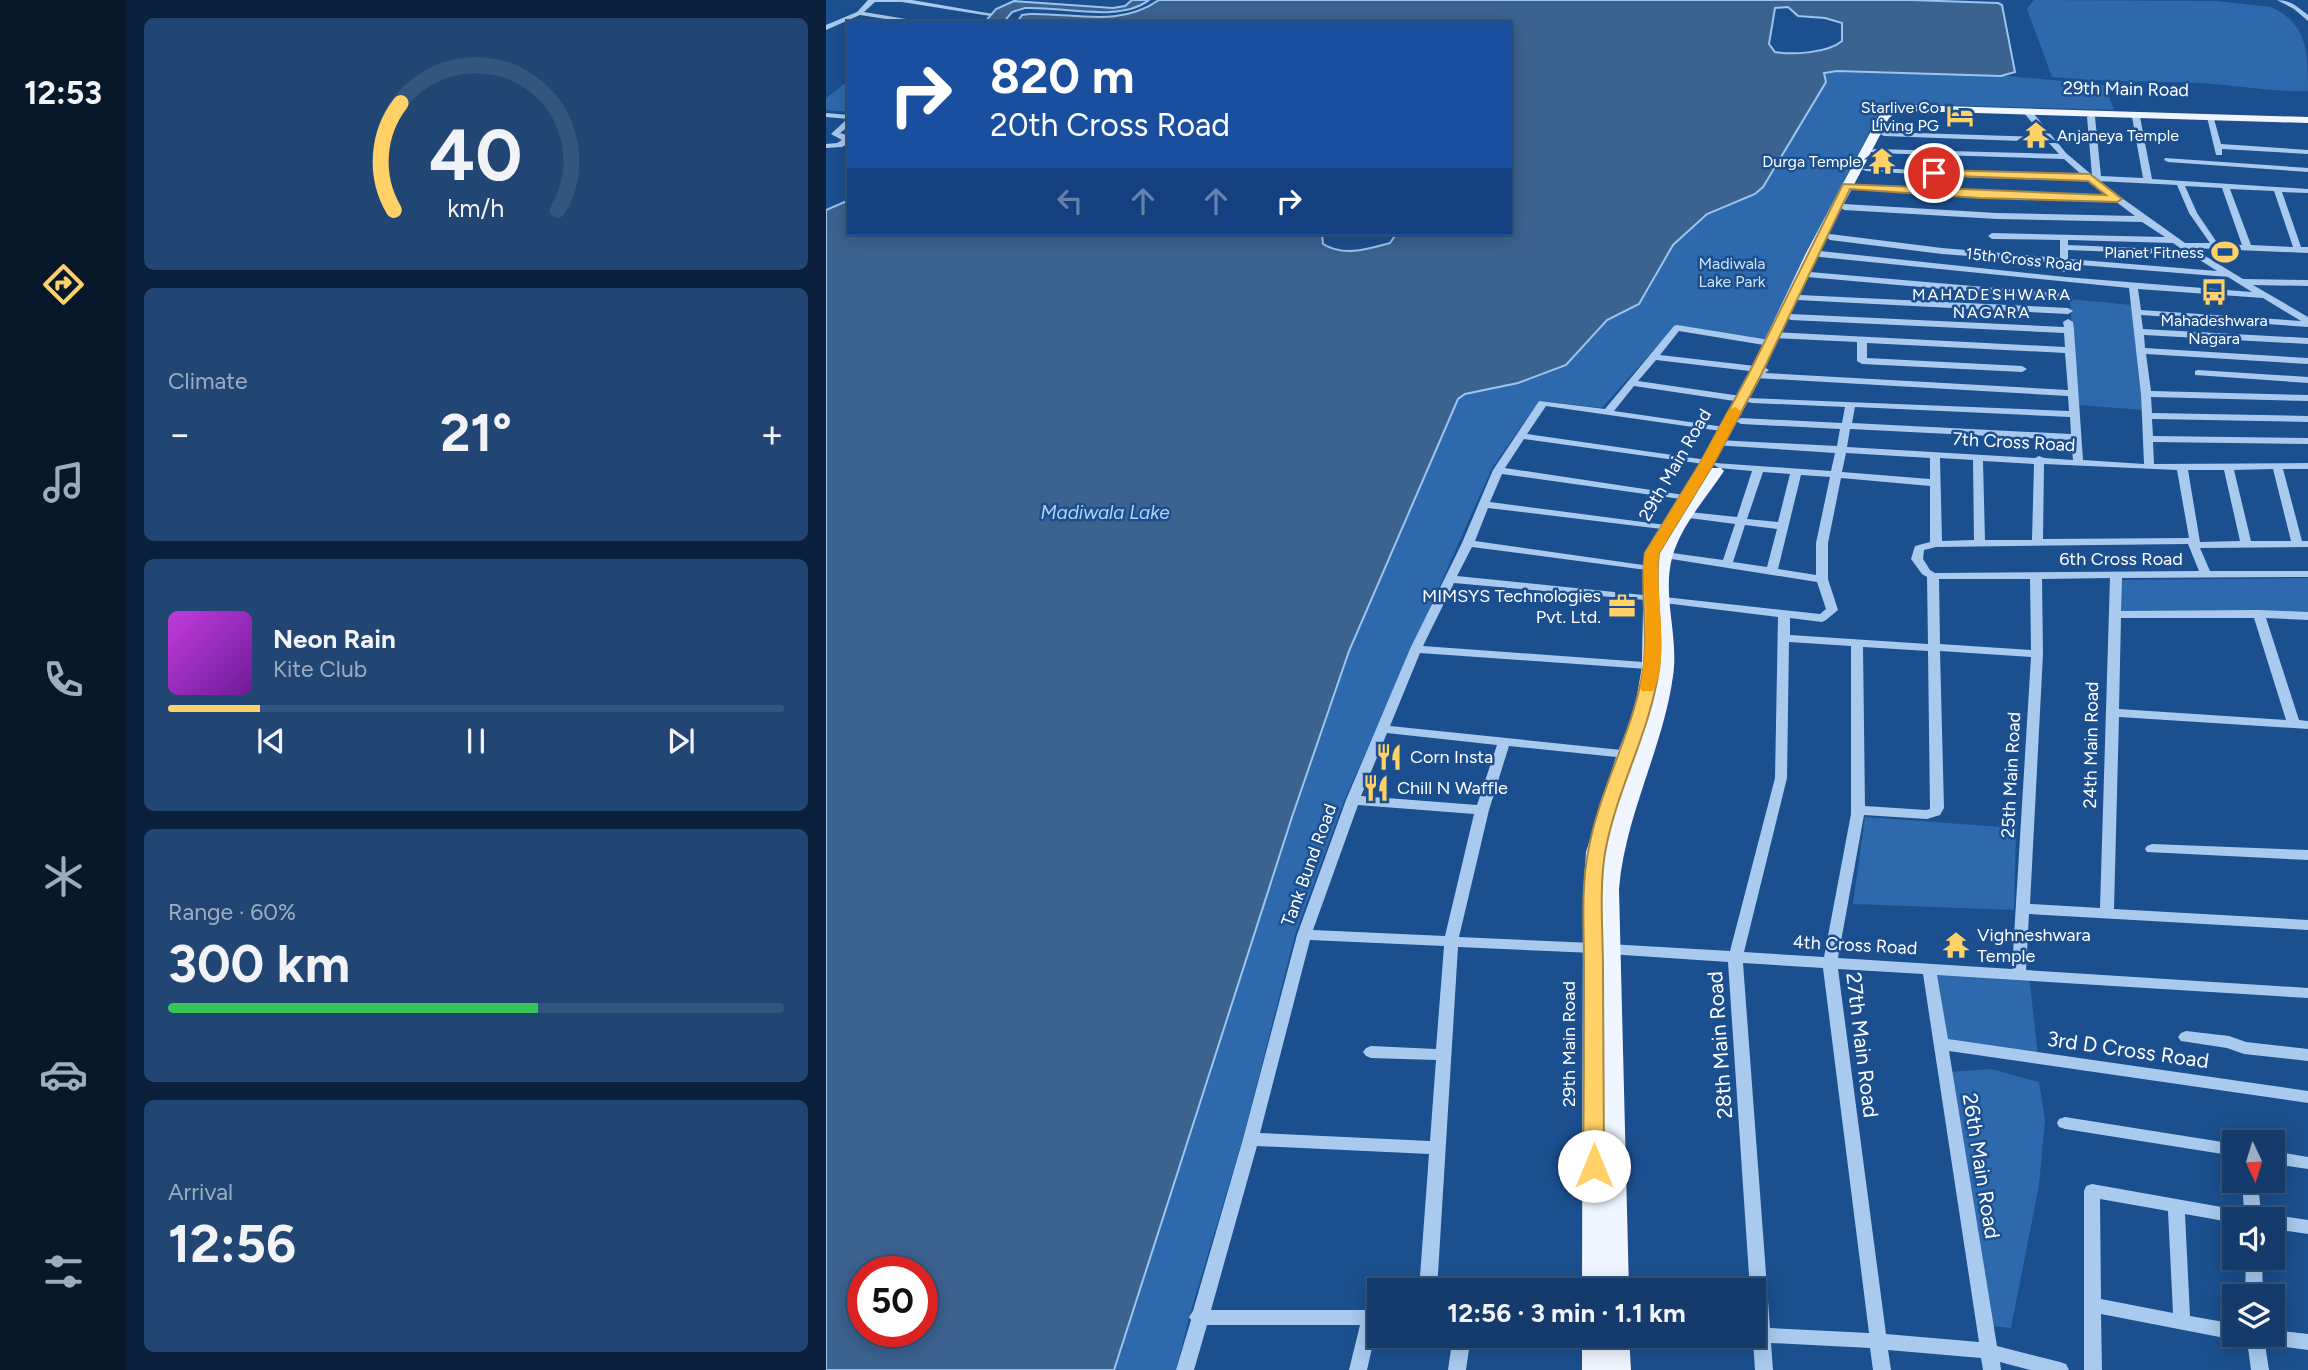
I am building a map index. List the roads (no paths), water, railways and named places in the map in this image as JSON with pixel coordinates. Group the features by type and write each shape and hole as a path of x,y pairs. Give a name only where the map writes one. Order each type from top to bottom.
{"main road":[{"name":"29th Main Road","path":"1601,948 1614,854 1659,708 1658,599 1665,555 1686,506 1713,464 1761,373 1884,116 1894,109 2308,121"},
{"name":"29th Main Road","path":"1776,338 1791,317 1844,207 1851,186 1866,169 1874,151 1898,114 1909,111 2029,113 2091,117 2308,121"},
{"name":"29th Main Road","path":"1724,439 1741,421 1747,400"},
{"name":"29th Main Road","path":"1658,599 1650,569 1652,553 1666,528 1686,506"},
{"name":"29th Main Road","path":"1595,1278 1603,1117 1597,852 1626,754 1659,667"},
{"name":"29th Main Road","path":"1603,1117 1616,1278"},
{"path":"1594,1348 1595,1370"},
{"path":"1617,1348 1618,1370"}],"street":[{"path":"827,27 859,13 872,0 906,0 990,14"},
{"path":"2280,0 2296,8 2308,19"},
{"path":"2296,8 2308,8"},
{"path":"859,13 913,21"},
{"path":"2029,113 2067,158 2117,199 2144,219 2308,322"},
{"path":"826,115 847,117"},
{"path":"2091,117 2094,178"},
{"path":"2136,117 2148,181"},
{"path":"2210,119 2222,163"},
{"path":"826,148 846,141 846,138 835,134 847,124"},
{"path":"1884,134 2052,140"},
{"path":"2217,146 2308,152"},
{"path":"826,148 847,152"},
{"path":"1874,151 2067,158"},
{"path":"2168,160 2308,170"},
{"path":"1866,169 1979,176 2094,178 2308,191"},
{"path":"2180,183 2193,213 2215,245"},
{"path":"1851,186 1980,195 2117,199"},
{"path":"2225,187 2247,247"},
{"path":"2064,242 2182,242 2303,250 2277,189"},
{"path":"1844,207 1997,216 2144,219"},
{"path":"1992,236 2198,253"},
{"path":"1830,237 2232,275"},
{"path":"2064,242 2063,261 2078,462"},
{"name":"15th Cross Road","path":"1820,254 2065,280 2266,296"},
{"path":"1810,275 2067,297"},
{"path":"2243,282 2308,283"},
{"path":"2133,285 2146,394 2149,467"},
{"path":"1800,298 2068,311"},
{"path":"2288,309 2308,309"},
{"path":"2136,312 2308,322"},
{"path":"1791,317 2069,330"},
{"path":"1607,413 1677,328 1776,338 2071,350"},
{"path":"2139,332 2308,341"},
{"path":"1861,340 1862,361 2022,369"},
{"path":"2021,347 2025,390"},
{"path":"2141,351 2308,360"},
{"path":"2192,354 2203,394"},
{"path":"1653,357 1761,373 2074,393"},
{"path":"2198,373 2308,380"},
{"path":"1631,383 1747,400 2075,414"},
{"path":"2146,394 2308,398"},
{"name":"7th Cross Road","path":"1543,403 1607,413 1724,439 1842,451 2039,459 2149,467 2308,466"},
{"name":"Tank Bund Road","path":"1185,1370 1251,1139 1304,935 1353,800 1416,649 1468,543 1498,471 1543,403"},
{"path":"1451,579 1822,618 1832,610 1822,579 1822,543 1838,476 1850,406"},
{"path":"2147,416 2308,419"},
{"path":"1741,421 2077,437"},
{"path":"1521,436 1758,470 1936,483"},
{"path":"2148,439 2308,441"},
{"path":"1857,810 1927,815 1936,812 1933,576 1926,572 1917,559 1919,548 1931,544 1936,483 1935,455"},
{"path":"1978,457 1980,544"},
{"path":"2037,544 2039,459"},
{"path":"2194,543 2302,544 2277,466"},
{"path":"2182,467 2194,543 2207,576"},
{"path":"2228,467 2246,545"},
{"path":"1727,564 1758,470"},
{"path":"1498,471 1686,506 1741,522 1783,526"},
{"path":"1772,571 1796,473"},
{"path":"1484,504 1666,528"},
{"path":"1468,543 1650,569"},
{"name":"6th Cross Road","path":"1931,544 2194,543"},
{"path":"1665,555 1822,579"},
{"name":"6th Cross Road","path":"1933,576 2308,574"},
{"name":"25th Main Road","path":"2019,974 2037,654 2036,577"},
{"name":"24th Main Road","path":"2107,914 2116,577"},
{"name":"28th Main Road","path":"1754,1278 1735,958 1781,778 1784,614"},
{"path":"2112,713 2301,725 2259,614"},
{"path":"2115,615 2308,616"},
{"path":"1784,638 2037,654"},
{"name":"27th Main Road","path":"1857,642 1857,810 1830,963 1882,1370"},
{"path":"1416,649 1659,667"},
{"path":"1382,729 1626,754"},
{"path":"1429,1278 1451,942 1482,810 1504,743"},
{"path":"1353,800 1482,810"},
{"path":"2152,849 2308,855"},
{"path":"2023,909 2308,925"},
{"name":"4th Cross Road","path":"1304,935 1601,948 2308,993"},
{"name":"26th Main Road","path":"1929,969 1992,1370"},
{"path":"2186,1037 2229,1042 2244,1048 2308,1055"},
{"name":"3rd D Cross Road","path":"1941,1044 2308,1097"},
{"path":"1371,1052 1444,1055"},
{"path":"2065,1124 2222,1148"},
{"path":"1251,1139 1437,1148"},
{"path":"2286,1159 2308,1163"},
{"path":"2093,1370 2092,1191 2222,1215"},
{"path":"2176,1207 2182,1323"},
{"path":"2285,1224 2308,1227"},
{"path":"2094,1305 2222,1330"},
{"path":"1198,1317 1367,1318"},
{"path":"1766,1335 1878,1341 1988,1351 2060,1370"},
{"path":"2285,1339 2308,1342"},
{"path":"1358,1370 1367,1342"},
{"path":"2256,1347 2260,1370"},
{"path":"1457,1370 1460,1348"},
{"name":"28th Main Road","path":"1760,1348 1764,1370"}],"water":[{"path":"1132,0 1149,0 1122,11 1025,8 1012,12 1005,21 986,21 996,9 1014,1 1113,8 1125,6"},
{"name":"Madiwala Lake","path":"1159,0 1911,0 1998,3 2002,5 2015,72 2001,76 1837,71 1824,73 1826,82 1763,187 1755,194 1707,214 1673,245 1639,304 1607,320 1566,365 1518,383 1465,394 1458,399 1349,651 1292,817 1114,1370 826,1370 826,210 847,201 847,235 1322,235 1323,244 1348,251 1390,243 1396,235 1512,235 1512,21 1018,21 1022,15 1030,14 1113,16 1144,9","holes":["1788,7 1798,16 1825,18 1842,23 1842,41 1836,45 1810,52 1791,53 1775,52 1769,44 1775,8"]}],"place":[{"name":"Starlive Co Living PG","path":"1960,116"},
{"name":"Anjaneya Temple","path":"2036,135"},
{"name":"Durga Temple","path":"1882,161"},
{"name":"Planet Fitness","path":"2225,252"},
{"name":"Mahadeshwara Nagara","path":"2214,292"},
{"name":"MIMSYS Technologies Pvt. Ltd.","path":"1622,606"},
{"name":"Corn Insta","path":"1389,757"},
{"name":"Chill N Waffle","path":"1376,788"},
{"name":"Vighneshwara Temple","path":"1956,945"}],"district":[{"name":"MAHADESHWARA NAGARA","path":"1992,303"}],"park label":[{"name":"Madiwala Lake Park","path":"1732,272"}]}
